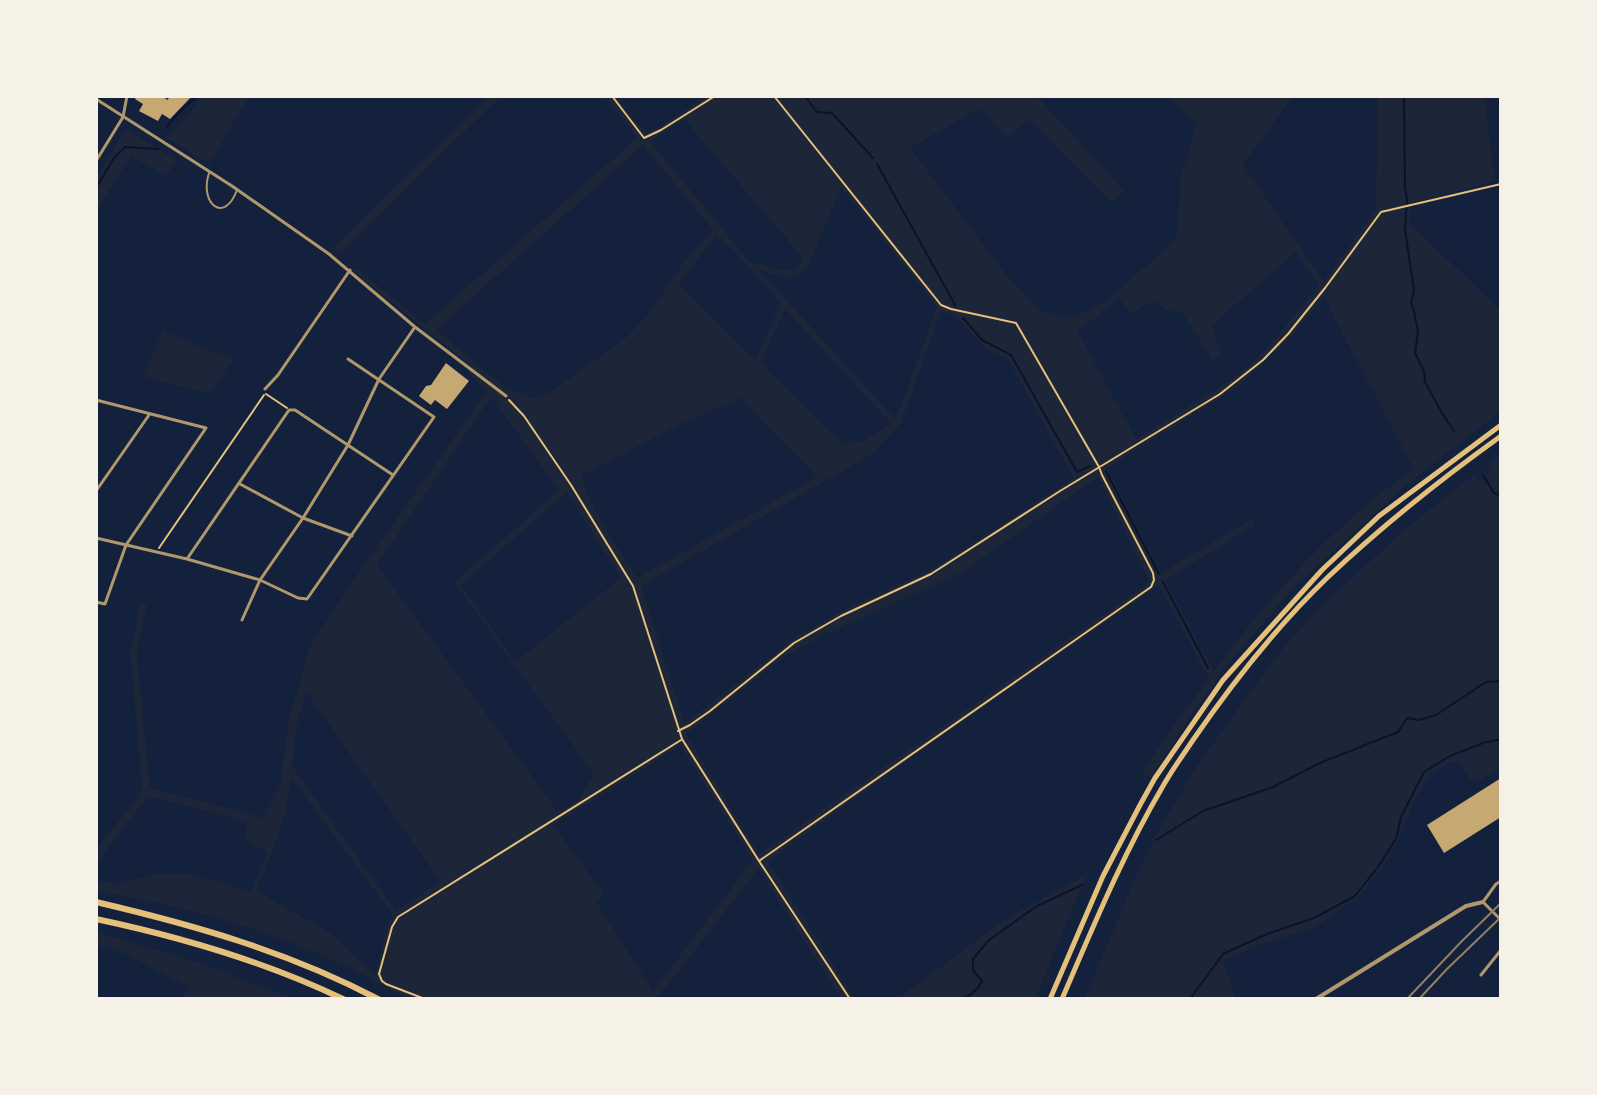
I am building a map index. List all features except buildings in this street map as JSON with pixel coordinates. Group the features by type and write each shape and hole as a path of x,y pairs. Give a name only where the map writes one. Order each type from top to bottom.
{"highway":[{"path":"1050,999 1103,876 1140,805 1155,778 1223,680 1322,570 1379,516 1501,425"},
{"path":"1062,999 1137,832 1164,783 1230,688 1326,579 1449,473 1501,436"},
{"path":"96,902 250,944 317,969 378,999"},
{"path":"96,919 225,952 343,999"}],"street":[{"path":"96,161 123,117 127,96"},
{"path":"96,99 318,246 415,327 506,396"},
{"path":"265,391 350,270"},
{"path":"242,620 260,580 348,445 379,379 415,327"},
{"path":"96,538 260,580 298,598 307,599 434,417 348,359"},
{"path":"96,400 206,428 126,545 105,604 96,602"},
{"path":"187,559 289,410 295,410 393,476"},
{"path":"96,491 149,414"},
{"path":"239,483 303,518 352,536"},
{"path":"1316,999 1466,906 1483,902 1501,881"},
{"path":"1483,902 1501,920"},
{"path":"1481,975 1501,950"}],"lane":[{"path":"209,172 206,191 213,205 227,207 237,190"}],"path":[{"path":"612,96 644,138 715,96"},
{"path":"759,861 1151,587 1154,580 1099,467 1016,323 941,305 774,96"},
{"path":"678,731 710,711 794,643 841,616 931,574 1220,394 1263,360 1288,334 1381,212 1501,184"},
{"path":"156,552 265,391 289,410"},
{"path":"506,396 524,416 571,485 633,586 682,739 850,999"},
{"path":"425,999 386,984 379,974 392,927 398,917 682,739"}],"shaded area":[{"path":"200,96 249,96 209,164 165,137 190,114"},
{"path":"489,96 501,96 340,253 332,248"},
{"path":"603,96 615,96 646,133 707,96 1037,96 1125,192 1110,202 1030,119 1007,137 980,108 910,148 1005,273 1037,308 1058,317 1077,316 1106,301 1171,244 1178,233 1180,179 1197,124 1167,96 1293,96 1243,165 1324,282 1376,209 1378,96 1484,96 1495,181 1411,203 1409,226 1415,228 1501,311 1501,411 1406,485 1295,586 1227,665 1151,777 1142,774 1167,734 1209,679 1159,585 768,861 855,999 842,999 758,869 657,999 407,999 338,962 271,935 167,905 96,891 96,881 119,884 160,873 187,874 251,891 267,852 245,841 248,822 148,796 96,864 96,848 138,798 142,788 130,650 141,603 147,605 137,653 150,788 264,818 280,786 289,720 309,648 487,391 469,374 468,364 353,271 356,268 425,324 637,138","holes":["684,119 804,259 797,268 784,271 749,261 650,141","643,145 713,230 686,259 648,315 627,337 552,391 533,399 502,385 436,330","841,187 937,307 894,418 759,270 783,278 798,275 809,265","716,236 734,251 781,303 755,360 678,284","1296,252 1319,286 1270,345 1228,382 1136,439 1077,330 1119,298 1131,314 1156,301 1166,310 1183,313 1212,359 1222,356 1212,325","1324,297 1413,468 1358,512 1313,554 1261,611 1214,672 1165,580 1255,525 1252,519 1161,573 1107,468 1240,385 1293,335","785,309 891,423 864,441 843,444 760,363","941,311 954,315 988,350 1008,359 1074,478 930,570 850,607 796,637 685,723 641,586 871,455 901,423","491,397 559,490 454,582 594,774 579,799 558,812 377,565","741,398 817,477 637,578 591,503 581,476 678,425","1098,477 1150,582 759,854 686,734 785,656 819,637 961,573","567,492 621,578 515,662 461,585","306,692 441,882 396,911 292,766 297,723","680,745 753,860 653,991 596,902 604,894 553,825","291,777 392,914 375,975 329,932 256,891 286,810"]},
{"path":"126,129 176,160 167,176 131,156 96,212 96,178"},
{"path":"163,331 233,360 209,394 143,376"},
{"path":"1501,455 1501,768 1478,781 1471,781 1461,764 1452,761 1430,774 1414,801 1395,847 1383,867 1356,899 1315,927 1223,961 1236,999 1084,999 1159,830 1195,769 1288,642 1331,597 1408,527 1474,475 1479,482 1491,472 1486,465"},
{"path":"1086,875 1035,999 897,999 1007,918"},
{"path":"96,932 191,960 293,999 182,999 189,987 114,948 96,945"}],"waterway":[{"path":"167,127 197,96"},
{"path":"805,96 817,112 832,113 873,158"},
{"path":"1404,96 1405,229 1414,291 1411,303 1418,332 1415,353 1424,371 1425,382 1454,431"},
{"path":"96,188 114,158 125,147 158,149"},
{"path":"877,164 955,305"},
{"path":"963,318 982,340 1011,355 1077,472 1090,466"},
{"path":"1106,471 1159,574"},
{"path":"1483,475 1494,493 1501,496"},
{"path":"1163,582 1208,668"},
{"path":"1156,840 1203,811 1273,787 1320,763 1398,732 1407,718 1419,720 1436,715 1486,682 1501,681"},
{"path":"1190,999 1223,954 1267,934 1314,918 1355,896 1396,839 1401,817 1424,772 1450,756 1501,739"},
{"path":"965,999 982,981 973,970 973,959 989,940 1037,906 1082,885"}],"tram line":[{"path":"1407,999 1501,903"}],"railway":[{"path":"1419,999 1501,917"}]}
